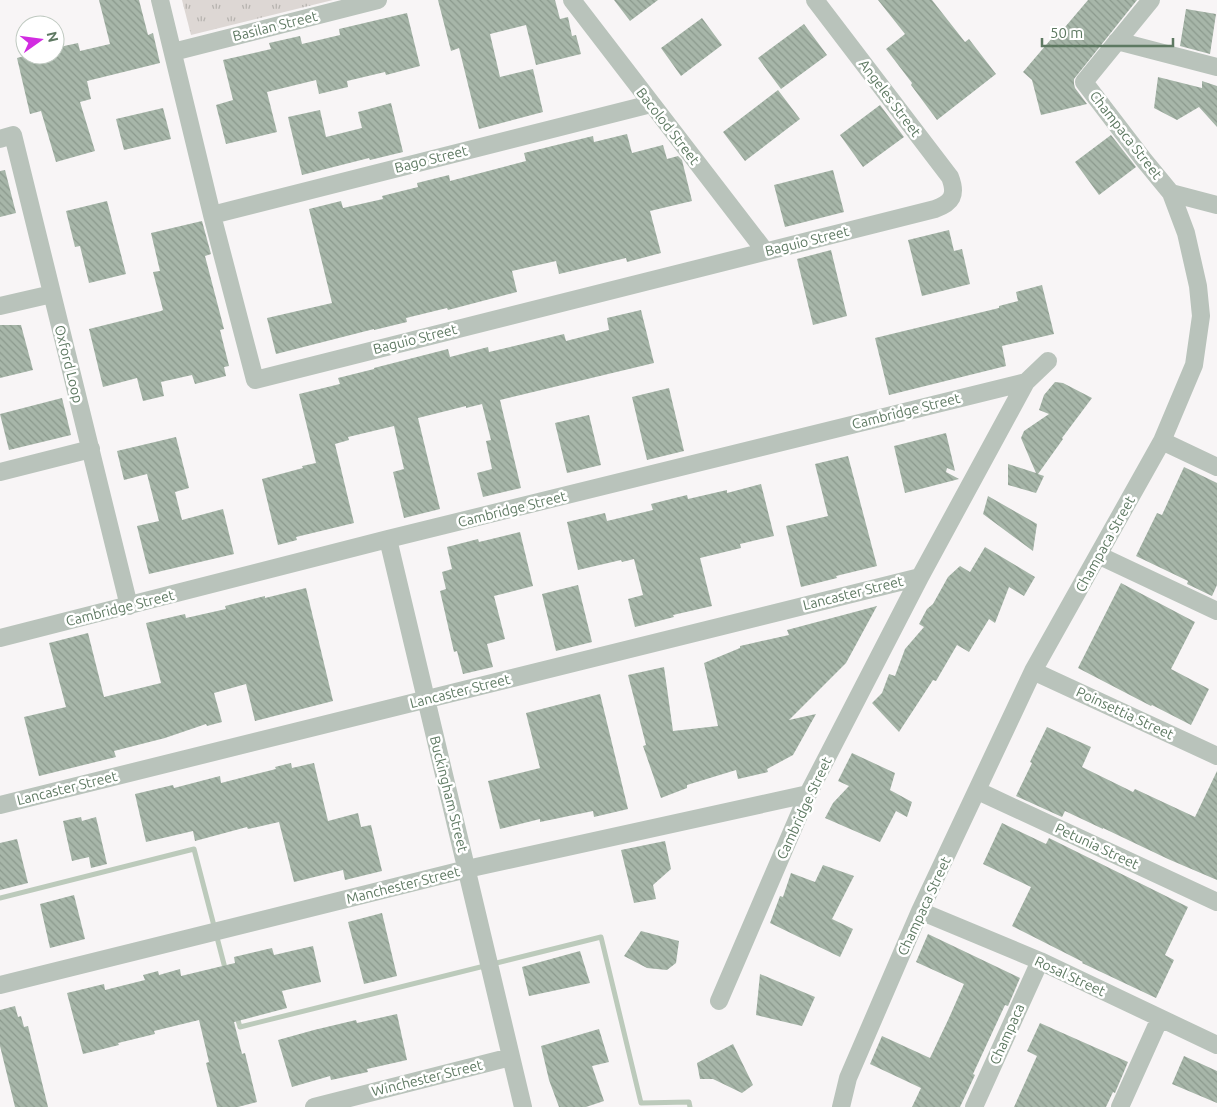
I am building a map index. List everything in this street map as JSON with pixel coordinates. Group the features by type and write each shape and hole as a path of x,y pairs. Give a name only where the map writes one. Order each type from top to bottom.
{"street":[{"name":"Baguio Street","path":"160,0 254,380 935,209 944,206 951,199"},
{"name":"Basilan Street","path":"173,52 378,0"},
{"name":"Bacolod Street","path":"572,0 765,251"},
{"name":"Angeles Street","path":"815,0 950,177 954,188 951,199"},
{"name":"Champaca Street","path":"842,1107 848,1078 920,911 1033,671 1162,441 1194,365 1209,319 1198,286 1186,233 1171,193 1084,82 1151,0"},
{"path":"1116,41 1217,67"},
{"name":"Bago Street","path":"212,215 651,104"},
{"name":"Oxford Loop","path":"0,139 13,136 129,606"},
{"path":"1171,193 1217,205"},
{"path":"0,306 52,294"},
{"name":"Cambridge Street","path":"719,1001 808,794 920,576 1026,382 1048,361"},
{"name":"Cambridge Street","path":"0,638 388,539 1026,382"},
{"path":"1162,441 1217,467"},
{"path":"0,472 90,449"},
{"name":"Buckingham Street","path":"388,539 523,1107"},
{"path":"1098,555 1217,611"},
{"name":"Lancaster Street","path":"0,805 920,576"},
{"name":"Poinsettia Street","path":"1033,671 1217,756"},
{"name":"Petunia Street","path":"978,791 1217,902"},
{"name":"Manchester Street","path":"0,985 467,869 808,794"},
{"name":"Rosal Street","path":"920,911 1040,961 1217,1045"},
{"name":"Champaca","path":"974,1107 1040,961"},
{"path":"1120,1107 1160,1018"},
{"name":"Winchester Street","path":"314,1107 511,1057"}],"green space":[{"path":"182,0 333,0 191,35"}],"building":[{"path":"99,0 139,0 148,35 153,33 160,63 87,81 91,99 80,102 95,151 56,162 41,111 30,114 19,65 65,65 65,46 78,43 80,51 110,44"},
{"path":"438,0 555,0 560,19 568,17 572,36 576,35 581,54 536,65 526,25 490,34 500,77 533,69 543,112 479,129 459,48 451,51"},
{"path":"614,0 658,0 630,21"},
{"path":"878,0 932,0 965,42 969,39 996,74 937,120 886,49 905,34"},
{"path":"1088,0 1137,0 1074,79 1075,88 1087,104 1041,115 1032,80 1023,72 1052,38 1054,40"},
{"path":"1186,9 1216,14 1210,54 1180,46"},
{"path":"407,13 420,66 386,75 385,72 347,81 348,87 319,94 316,80 267,92 277,132 226,144 216,105 233,100 223,60 271,49 269,43 300,36 302,44 340,35 339,29"},
{"path":"702,18 722,45 681,76 661,48"},
{"path":"804,24 827,55 781,89 758,58"},
{"path":"1158,77 1202,88 1202,81 1217,86 1217,127 1199,107 1177,120 1154,108"},
{"path":"778,90 800,119 745,161 723,132"},
{"path":"391,103 403,152 370,160 369,158 302,175 288,117 320,110 326,137 362,128 358,112"},
{"path":"880,105 904,137 863,167 840,135"},
{"path":"163,108 171,139 124,150 116,119"},
{"path":"627,134 632,153 663,145 667,159 678,156 682,160 692,201 650,211 661,253 627,262 626,258 559,274 556,261 512,271 517,292 448,310 447,308 406,318 407,322 276,354 267,318 332,303 309,209 341,201 343,208 383,199 382,196 418,187 417,183 449,175 450,181 526,161 524,153 593,136 594,142"},
{"path":"1111,135 1136,167 1099,195 1075,162"},
{"path":"5,170 16,213 0,217 0,171"},
{"path":"833,170 844,212 785,227 774,185"},
{"path":"107,201 126,274 89,283 80,246 75,247 66,211"},
{"path":"202,221 211,254 205,256 224,329 220,330 229,366 224,367 226,376 195,384 192,375 161,382 164,396 143,401 137,378 103,387 89,329 163,310 153,272 160,271 151,233"},
{"path":"949,230 954,251 962,249 970,284 922,296 908,240"},
{"path":"831,250 847,316 813,325 797,259"},
{"path":"1042,285 1054,334 1002,346 1006,366 889,395 875,338 999,308 999,306 1018,301 1016,292"},
{"path":"641,310 654,363 500,400 521,488 483,497 477,473 492,469 486,441 491,440 482,404 466,408 466,406 418,418 440,509 404,518 393,472 404,469 394,426 348,437 349,440 335,444 354,523 296,537 297,540 278,545 262,479 316,463 299,394 340,384 338,378 448,349 450,357 488,347 489,352 564,334 566,341 609,330 607,318"},
{"path":"0,325 21,325 33,370 0,378"},
{"path":"1055,382 1063,383 1092,398 1038,474 1044,476 1036,493 1008,485 1008,464 1036,473 1021,438 1024,431 1049,414 1039,410 1044,395"},
{"path":"669,388 684,451 647,460 632,397"},
{"path":"62,398 71,435 9,450 0,414"},
{"path":"589,415 601,465 567,473 555,423"},
{"path":"946,433 955,471 947,468 946,472 959,479 905,493 894,446"},
{"path":"176,437 189,488 175,492 182,520 223,509 234,554 149,574 137,526 159,521 147,474 124,480 117,451"},
{"path":"848,456 877,566 801,587 786,526 828,516 815,464"},
{"path":"1184,467 1217,483 1217,585 1212,596 1187,584 1188,581 1136,556 1157,513 1162,515"},
{"path":"761,484 774,536 740,544 741,548 700,558 712,606 673,615 674,617 635,627 628,599 643,595 634,559 622,562 621,560 578,570 567,522 605,513 607,521 653,510 651,504 687,495 688,499 727,490 727,493"},
{"path":"988,496 1037,524 1033,551 983,514"},
{"path":"520,532 533,586 494,596 505,639 487,644 493,667 463,674 457,651 454,652 440,591 446,589 442,572 452,569 447,547 478,539 479,542"},
{"path":"985,547 1035,577 1024,596 1009,587 995,623 989,619 969,652 957,645 936,681 933,680 899,732 872,703 882,693 889,674 895,676 905,649 924,627 919,624 948,577 960,566 970,572"},
{"path":"1121,583 1195,622 1171,669 1209,689 1191,725 1078,668"},
{"path":"578,585 592,642 556,651 542,594"},
{"path":"306,588 333,701 255,721 246,684 214,693 222,722 207,726 206,724 165,738 114,751 116,757 39,776 24,717 66,707 49,643 88,633 104,697 161,683 146,623 185,614 186,618 226,609 225,606 265,596 265,598"},
{"path":"877,606 846,663 789,720 816,714 793,755 767,769 768,772 738,779 736,770 687,785 687,788 661,798 643,746 646,745 628,675 664,667 673,731 718,726 704,663 740,648 740,646 789,635 787,630"},
{"path":"600,694 628,809 594,817 593,811 540,822 540,819 500,829 488,781 540,768 526,713"},
{"path":"1047,727 1091,747 1082,767 1133,792 1135,789 1195,817 1217,771 1217,880 1065,811 1062,817 1016,796"},
{"path":"852,753 895,773 890,790 912,802 907,817 896,811 880,842 825,818 833,803 849,786 838,781"},
{"path":"291,763 292,768 314,763 328,821 358,813 361,827 371,825 382,871 345,880 343,870 294,882 279,822 248,829 247,827 195,841 193,831 146,842 135,794 173,785 174,788 220,776 221,783 276,769 275,767"},
{"path":"81,817 82,821 96,817 107,864 91,868 89,857 72,861 63,821"},
{"path":"1002,823 1046,844 1049,838 1188,907 1165,955 1174,960 1156,998 1082,963 1012,926 1031,887 983,864"},
{"path":"17,839 28,883 0,890 0,843"},
{"path":"665,841 671,869 653,885 656,899 634,903 621,850"},
{"path":"823,865 854,876 832,919 853,929 840,957 770,923 780,896 783,897 791,873 815,882"},
{"path":"74,895 85,939 50,948 40,904"},
{"path":"382,913 397,976 364,984 348,922"},
{"path":"641,931 679,941 676,963 667,970 647,968 624,956"},
{"path":"928,934 1020,978 1008,1006 1005,1005 960,1107 912,1107 921,1088 870,1064 882,1036 930,1058 949,1018 964,984 916,962"},
{"path":"313,946 321,982 282,991 287,1008 234,1022 242,1054 245,1053 257,1102 238,1107 217,1107 206,1063 209,1062 199,1020 154,1031 155,1034 83,1054 67,993 104,984 105,990 145,980 143,975 158,971 159,975 180,969 181,976 235,963 234,957 272,948 274,955"},
{"path":"580,951 590,983 529,996 522,967"},
{"path":"760,974 815,997 802,1026 756,1015"},
{"path":"15,1006 18,1017 21,1016 24,1027 28,1026 48,1107 15,1107 0,1046 0,1010"},
{"path":"397,1014 407,1060 367,1069 368,1072 331,1080 330,1076 292,1087 278,1040 356,1020 357,1023"},
{"path":"1040,1023 1128,1062 1115,1093 1113,1092 1106,1107 1014,1107 1037,1056 1027,1051"},
{"path":"599,1029 609,1062 592,1066 604,1101 586,1107 559,1107 549,1080 541,1046"},
{"path":"733,1044 753,1085 742,1093 713,1079 700,1079 697,1063"},
{"path":"1184,1056 1217,1071 1217,1103 1172,1084"}],"waterway":[{"path":"0,898 194,849 226,972"},
{"path":"237,1017 240,1027 601,937 641,1103 689,1102 690,1107"}]}
